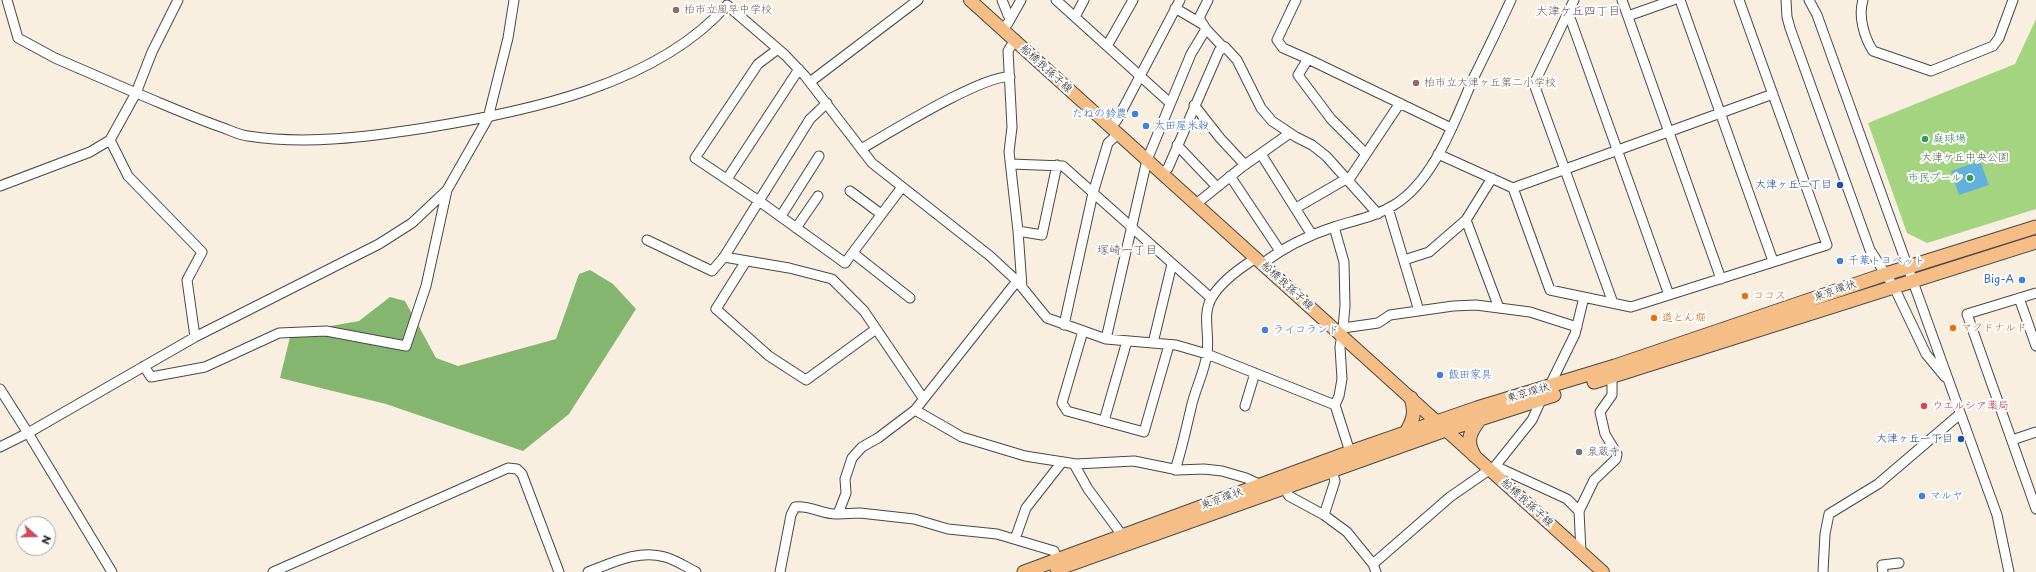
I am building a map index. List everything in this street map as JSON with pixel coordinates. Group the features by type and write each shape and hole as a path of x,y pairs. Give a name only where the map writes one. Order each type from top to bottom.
{"highway":[{"name":"東京環状","path":"1050,572 1332,472 1442,426 1546,393 1886,274 2036,227"},
{"name":"東京環状","path":"1024,572 1350,452 1406,433 1480,419 1546,393 1612,377 2036,242"},
{"path":"1406,433 1414,417 1415,410 1411,398"},
{"path":"1474,455 1468,441 1480,419"}],"main road":[{"name":"船橋我孫子線","path":"970,0 1259,261 1343,332 1411,398 1474,455 1492,469 1603,572"}],"street":[{"path":"7,0 18,38 55,58 136,93 247,136 301,140 383,135 488,118 555,101 623,76 660,58 700,32 727,5 799,69 827,103 872,163 990,256 1019,284 1047,318 1106,339 1169,345 1207,354 1335,404"},
{"path":"0,186 90,152 110,140 136,93 152,52 178,0"},
{"path":"0,447 28,433 195,337 379,244 412,223 447,190 488,118 508,38 514,0"},
{"path":"810,82 918,0"},
{"path":"1002,0 1008,15 1011,17"},
{"path":"1002,30 1021,0"},
{"path":"1056,0 1170,103"},
{"path":"1075,17 1084,0"},
{"path":"1107,46 1133,0"},
{"path":"1064,325 1093,193 1108,143 1117,120 1139,76 1180,0"},
{"path":"1208,0 1199,18 1204,27 1223,48 1225,47 1237,60 1261,108 1272,121 1290,133 1312,144 1326,156 1378,214"},
{"path":"1296,0 1277,40 1283,48 1451,128"},
{"path":"1175,470 1207,354 1209,338 1206,310 1211,298 1229,279 1259,261 1312,235 1378,214 1408,193 1419,182 1438,154 1511,0"},
{"path":"1574,0 1534,84 1566,169 1613,303"},
{"path":"1622,0 1721,279"},
{"path":"1628,16 1673,0"},
{"path":"1680,0 1773,261"},
{"path":"1438,154 1513,188 1550,290 1631,307 1826,245 1739,0"},
{"path":"1786,0 1787,16 1790,28 1870,250 1894,287 1926,354 1950,384"},
{"path":"1809,0 1817,14 1997,515 2009,572"},
{"path":"1863,0 1861,6 1864,33 1873,51 1931,71 1993,46 1999,38 2013,0"},
{"path":"1175,8 1204,27"},
{"path":"1568,12 1669,295"},
{"path":"1106,339 1147,160 1191,54 1204,27"},
{"path":"838,514 846,493 845,479 852,458 862,447 878,438 915,410 923,398 1019,284 1018,231 1009,152 1012,127 1008,51 1014,41"},
{"path":"1162,174 1168,168 1194,105 1219,51 1223,48"},
{"path":"778,49 758,64 695,158 759,200 845,264 902,187"},
{"path":"1308,59 1298,75 1331,119 1366,154"},
{"path":"727,179 799,69"},
{"path":"861,149 964,91 1003,76 1010,77"},
{"path":"1513,188 1773,94"},
{"path":"647,240 712,271 724,257 810,119 827,103"},
{"path":"1296,208 1347,180 1400,103"},
{"path":"1194,105 1220,138 1245,165"},
{"path":"1196,204 1230,176 1290,133"},
{"path":"110,140 128,176 202,252 186,280 195,337"},
{"path":"1178,145 1217,187"},
{"path":"1261,154 1312,235"},
{"path":"780,216 819,156"},
{"path":"1011,164 1063,166 1211,298"},
{"path":"1018,231 1042,235 1057,165"},
{"path":"1230,176 1280,251"},
{"path":"1404,260 1429,252 1466,220 1492,178"},
{"path":"144,366 151,377 205,367 278,333 326,331 406,346 426,286 447,190"},
{"path":"850,191 881,214"},
{"path":"796,228 818,196"},
{"path":"1388,208 1420,311"},
{"path":"1466,220 1499,308"},
{"path":"1334,227 1344,262 1343,332 1340,347 1342,379 1339,396 1335,404 1350,452"},
{"path":"853,253 910,298"},
{"path":"724,257 789,268 832,279 864,311 923,398"},
{"path":"746,261 716,309 768,356 806,380 876,329"},
{"path":"1153,343 1172,264"},
{"path":"2036,292 1967,314 2036,509"},
{"path":"1285,489 1289,496 1324,515 1347,532 1374,568 1445,501 1492,469 1532,420 1563,361 1577,327 1584,297"},
{"path":"2019,298 2036,346"},
{"path":"1343,332 1378,323 1390,315 1453,306 1476,306 1530,312 1577,327"},
{"path":"1083,332 1062,403 1067,412 1144,432 1169,345"},
{"path":"1104,421 1127,341"},
{"path":"1245,406 1255,372"},
{"path":"1581,552 1579,511 1594,480 1616,459 1617,454 1605,434 1600,412 1612,395 1612,377"},
{"path":"0,390 28,433 112,572"},
{"path":"915,410 973,442 1025,456 1074,464 1134,461 1175,470 1222,471 1246,478 1261,485"},
{"path":"1823,572 1825,534 1829,514 1878,484 1960,414"},
{"path":"2012,440 2036,432"},
{"path":"1015,539 1026,508 1062,462"},
{"path":"1074,464 1088,489 1122,535"},
{"path":"273,572 290,568 508,468 513,468 522,474 559,572"},
{"path":"1492,469 1567,499 1579,511"},
{"path":"1324,515 1335,481 1332,472"},
{"path":"780,572 791,515 795,507 815,508 829,515 860,513 898,516 948,529 997,534 1054,551 1057,560"},
{"path":"588,572 633,556 644,554 667,557 696,572"},
{"path":"1883,572 1882,564 1899,563"}],"green space":[{"name":"大津ケ丘中央公園","path":"2036,19 2036,209 1927,243 1907,233 1868,123 2015,64"},
{"path":"590,270 613,284 636,309 569,414 523,451 386,404 280,378 291,333 359,321 390,297 405,301 436,358 458,366 556,339 579,274"}],"water":[{"name":"市民プール","path":"1980,161 1989,185 1959,195 1951,171"}],"place":[{"name":"柏市立風早中学校","path":"676,10"},
{"name":"柏市立大津ヶ丘第二小学校","path":"1416,83"},
{"name":"たねの鈴農","path":"1135,114"},
{"name":"太田屋米穀","path":"1146,126"},
{"name":"庭球場","path":"1925,139"},
{"name":"市民プール","path":"1970,178"},
{"name":"大津ヶ丘二丁目","path":"1840,185"},
{"name":"千葉トヨペット","path":"1840,261"},
{"name":"Big-A","path":"2022,280"},
{"name":"ココス","path":"1745,296"},
{"name":"道とん堀","path":"1654,318"},
{"name":"マクドナルド","path":"1953,328"},
{"name":"ライコランド","path":"1265,330"},
{"name":"飯田家具","path":"1440,375"},
{"name":"ウエルシア薬局","path":"1924,406"},
{"name":"大津ヶ丘一丁目","path":"1961,439"},
{"name":"泉蔵寺","path":"1579,452"},
{"name":"マルヤ","path":"1922,496"}],"district":[{"name":"大津ケ丘四丁目","path":"1578,12"},
{"name":"塚崎一丁目","path":"1127,251"}]}
